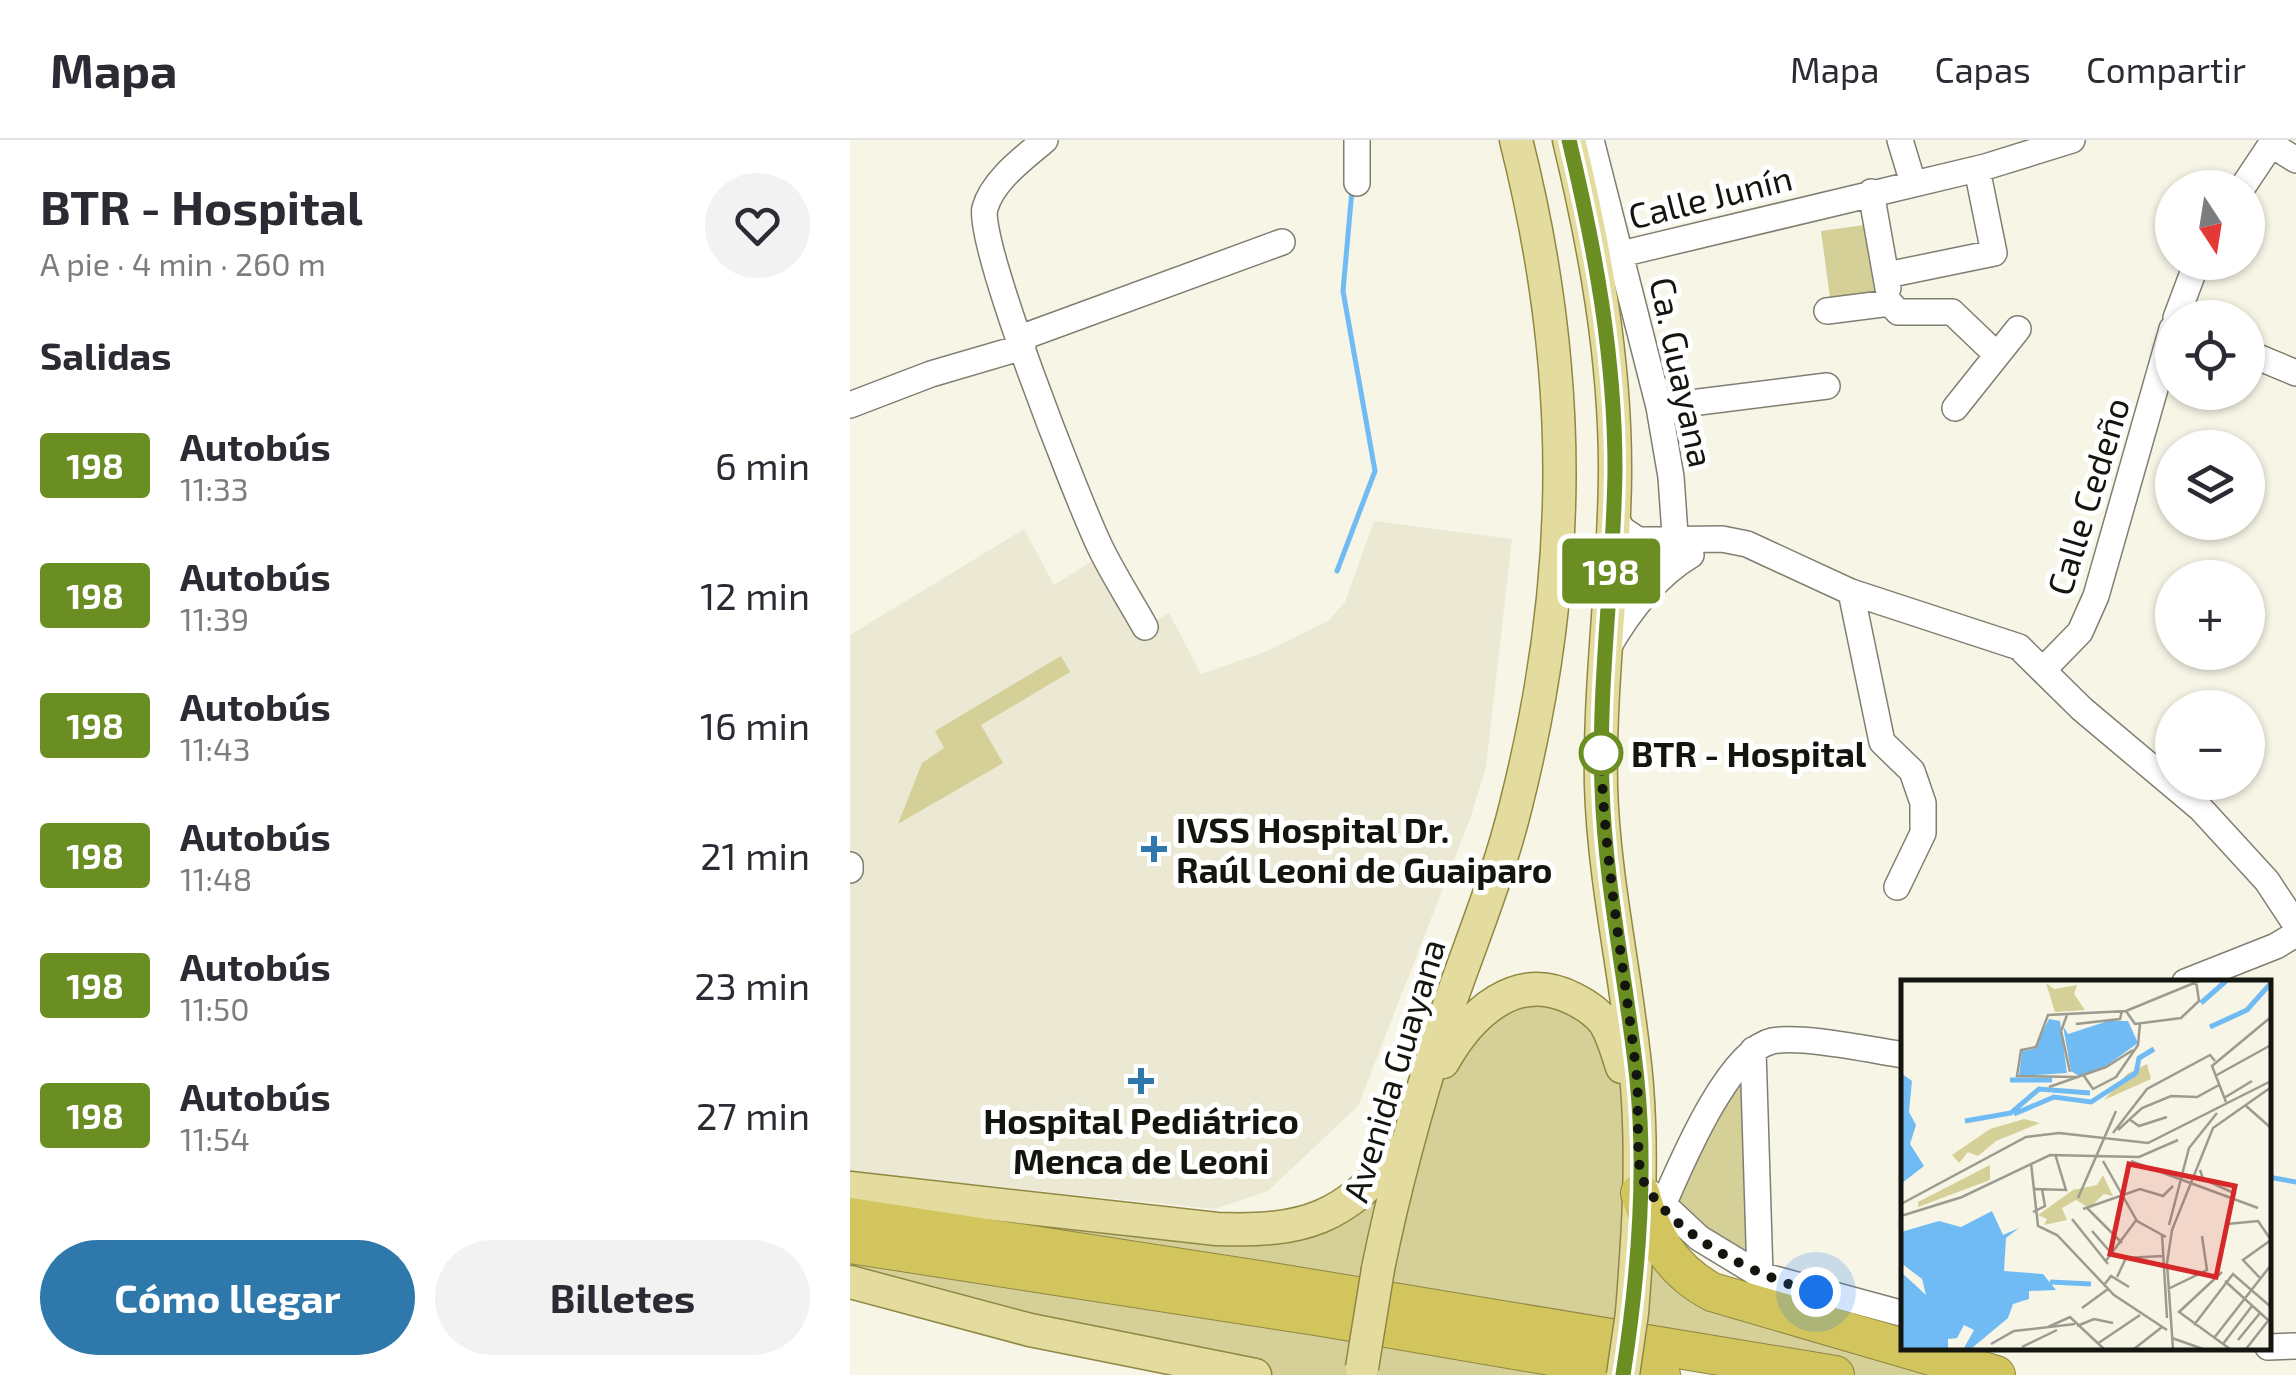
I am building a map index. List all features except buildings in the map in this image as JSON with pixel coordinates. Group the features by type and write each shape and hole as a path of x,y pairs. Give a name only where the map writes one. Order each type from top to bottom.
{"highway":[{"path":"1648,1191 1647,1218 1666,1255 1697,1284 1712,1292 1901,1347"},
{"path":"850,1217 1835,1375"},
{"path":"850,1244 1322,1316 1661,1375"},
{"path":"1910,1350 1996,1375"}],"main road":[{"name":"Avenida Guayana","path":"1362,1372 1378,1269 1411,1130 1516,805 1533,732 1557,584 1562,478 1556,366 1541,251 1516,140"},
{"path":"1569,140 1609,257 1614,516 1601,739 1603,819 1648,1191 1623,1375"},
{"path":"850,1188 1218,1230 1307,1224 1328,1215 1374,1181 1411,1130 1467,1025 1502,997 1550,990 1583,1004 1606,1024 1628,1092 1648,1191"},
{"path":"850,1282 1030,1330 1255,1375"}],"street":[{"path":"1045,140 1003,180 985,205 983,220 993,265 1093,531 1145,627"},
{"path":"1357,140 1357,183"},
{"name":"Ca. Guayana","path":"1591,140 1609,257 1659,407 1671,477 1676,552"},
{"path":"1900,140 1913,183"},
{"name":"Calle Junín","path":"1609,257 1978,169 2072,140"},
{"path":"2254,170 2273,142 2296,160"},
{"path":"1886,275 1994,253 1978,169"},
{"path":"1872,192 1890,303 1898,312 1952,312 1997,355"},
{"path":"850,404 1282,242"},
{"path":"1827,311 1890,303"},
{"path":"1955,408 2018,329"},
{"path":"2265,360 2296,373"},
{"path":"1659,407 1826,386"},
{"name":"Calle Cedeño","path":"2044,670 2080,632 2096,596 2155,389"},
{"path":"1614,516 1623,530 1638,540 1676,552 1722,539 1770,553 1850,592 2011,643 2211,819 2267,880 2296,926"},
{"path":"1606,652 1676,552"},
{"path":"1850,592 1882,742 1912,771 1923,803 1923,833 1897,887"},
{"path":"2190,980 2276,946 2296,934"},
{"path":"1901,1054 1791,1040 1774,1040 1753,1050 1737,1064 1648,1191 1699,1238 1760,1275 1901,1313"},
{"path":"1753,1050 1760,1275"}],"shaded area":[{"path":"1872,224 1882,298 1831,305 1821,231"},
{"path":"1614,517 1700,551 1621,632"},
{"name":"IVSS Hospital Dr. Raúl Leoni de Guaiparo","path":"1374,521 1512,539 1486,767 1470,819 1358,1106 1268,1191 1215,1209 850,1172 850,635 1024,529 1054,585 1104,554 1146,627 1169,613 1201,674 1267,651 1328,621 1345,602"},
{"path":"1061,656 1070,672 981,725 1003,763 898,824 922,763 944,748 935,731"},
{"path":"1516,992 1606,1024 1681,1271 1901,1344 1901,1350 1920,1350 1996,1375 1835,1375 1278,1283 850,1188 1249,1230 1374,1181 1441,1065"},
{"path":"1748,1053 1760,1275 1675,1217 1682,1164"},
{"path":"850,1244 1661,1375 1255,1375 850,1282"}],"waterway":[{"path":"1337,571 1375,471 1343,291 1352,190"},
{"path":"2271,1178 2296,1182"}],"bus line":[{"name":"198","path":"1569,140 1606,322 1614,427 1612,567 1601,739 1603,819 1637,1082 1640,1152 1634,1286 1623,1375"}],"place":[{"name":"BTR - Hospital","path":"1601,753"},
{"name":"IVSS Hospital Dr. Raúl Leoni de Guaiparo","path":"1154,849"},
{"name":"Hospital Pediátrico Menca de Leoni","path":"1141,1081"}],"route":[{"path":"1601,753 1606,853 1637,1082 1640,1175 1674,1217 1726,1256 1770,1280 1816,1292"}]}
